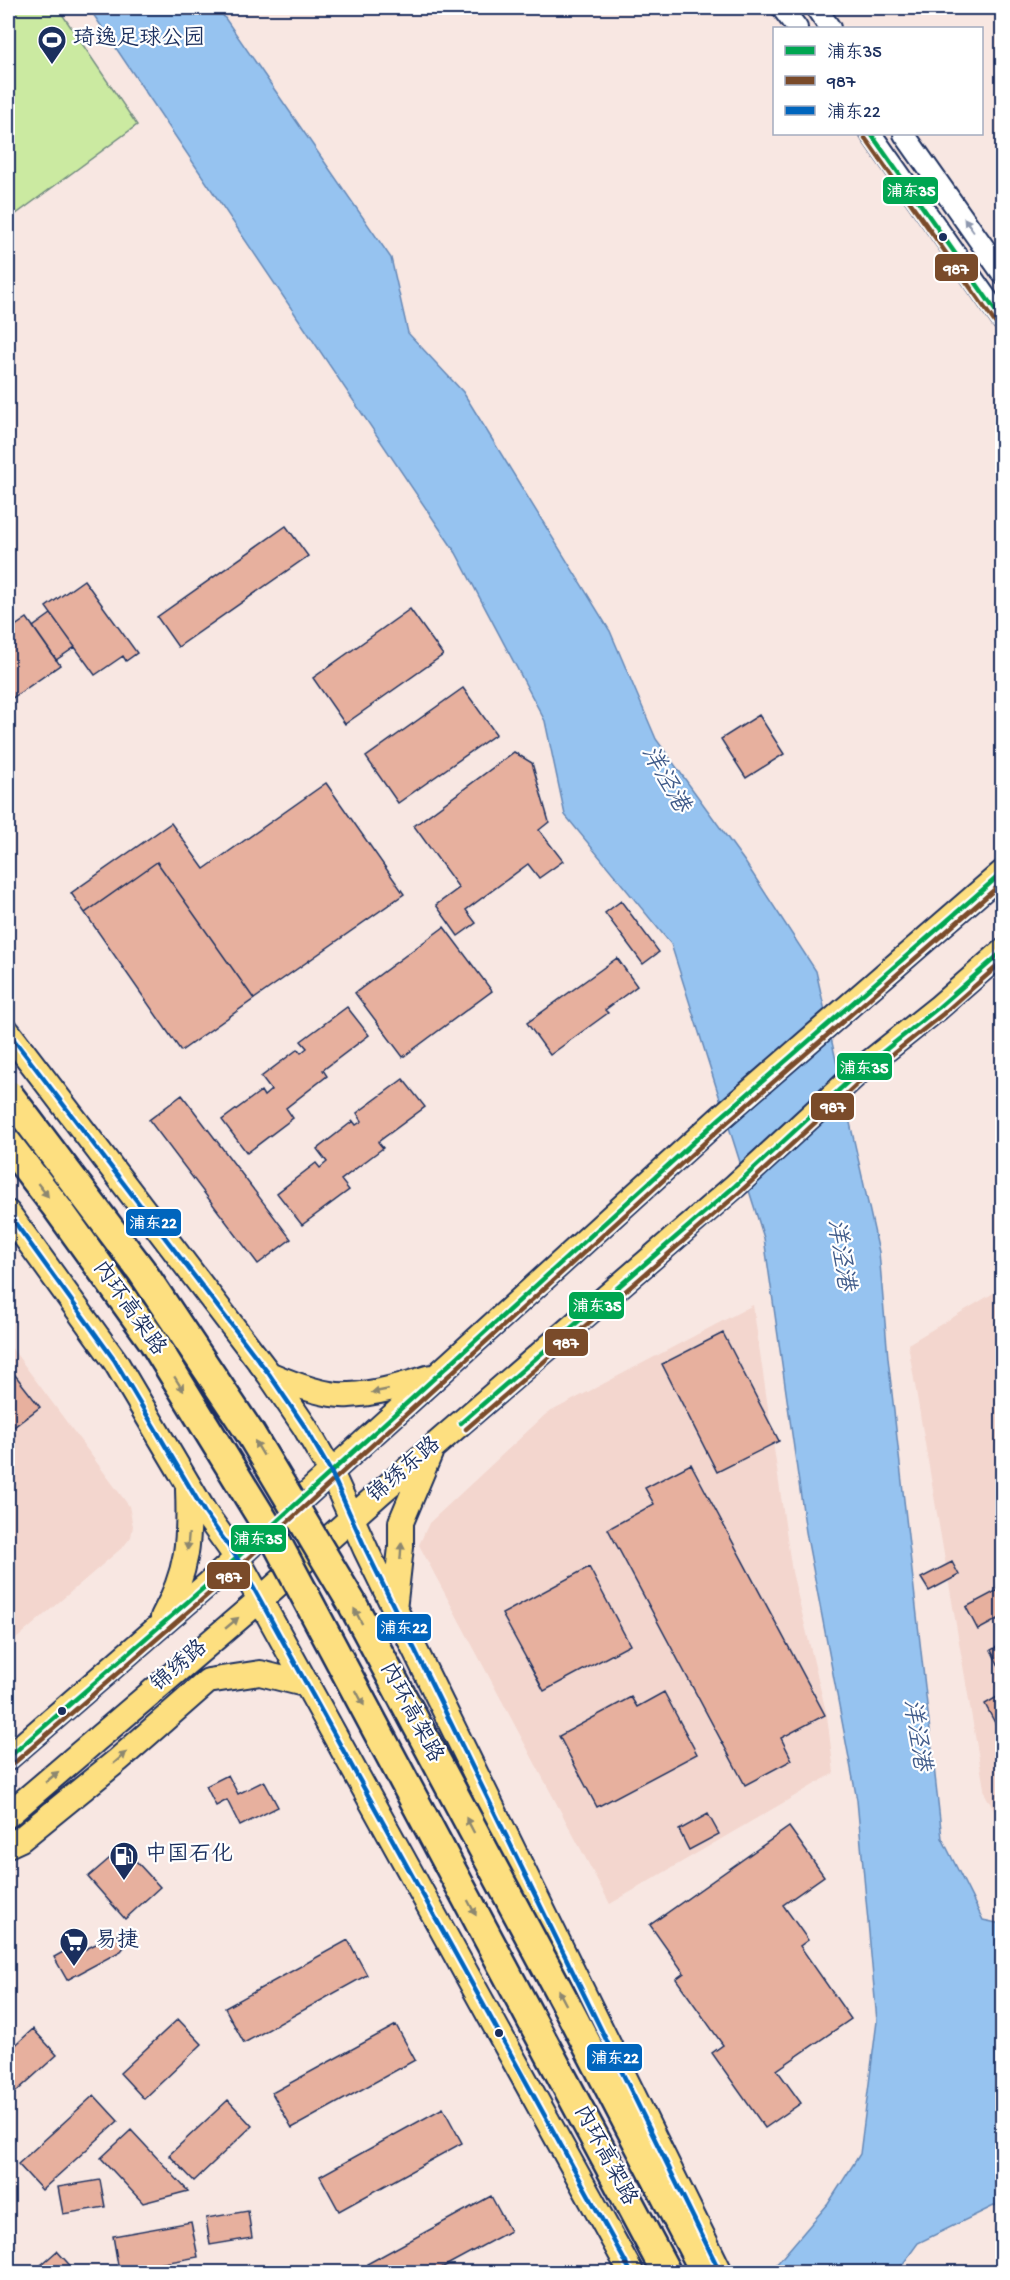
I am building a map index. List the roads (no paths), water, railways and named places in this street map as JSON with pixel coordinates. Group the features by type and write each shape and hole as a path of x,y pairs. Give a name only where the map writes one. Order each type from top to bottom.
{"highway":[{"name":"内环高架路","path":"8,1094 141,1270 250,1433 304,1522 353,1605 563,1998 712,2266"},
{"name":"内环高架路","path":"8,1144 153,1341 276,1541 666,2272"}],"main road":[{"path":"237,1558 719,1119 1002,873"},
{"name":"锦绣东路","path":"352,1519 735,1185 864,1067 938,1008 1002,952"},
{"path":"8,1032 269,1374 332,1472 394,1610 712,2266"},
{"path":"8,1213 115,1361 205,1513 237,1558 631,2272"},
{"path":"269,1374 296,1386 347,1396 380,1391 437,1376"},
{"path":"394,1610 401,1547 401,1522 432,1448"},
{"path":"157,1629 177,1592 187,1558 190,1526 188,1484"},
{"name":"锦绣路","path":"8,1815 352,1519"},
{"name":"锦绣路","path":"8,1758 237,1558"},
{"path":"8,1845 21,1839 118,1761 208,1681 260,1673 308,1685"}],"street":[{"path":"782,8 795,27"},
{"path":"816,8 829,27"},
{"path":"872,135 1002,320"},
{"path":"905,135 1002,273"}],"water":[{"name":"洋泾港","path":"89,8 218,8 391,258 408,333 463,392 610,631 656,739 745,862 816,971 879,1252 888,1358 942,1838 983,1920 1002,1924 1002,2202 918,2243 897,2272 770,2272 828,2204 860,2154 877,2021 857,1800 806,1532 764,1238 671,944 565,815 545,721 456,553"}],"place":[{"name":"琦逸足球公园","path":"52,66"},
{"name":"中国石化","path":"124,1882"},
{"name":"易捷","path":"74,1968"}]}
